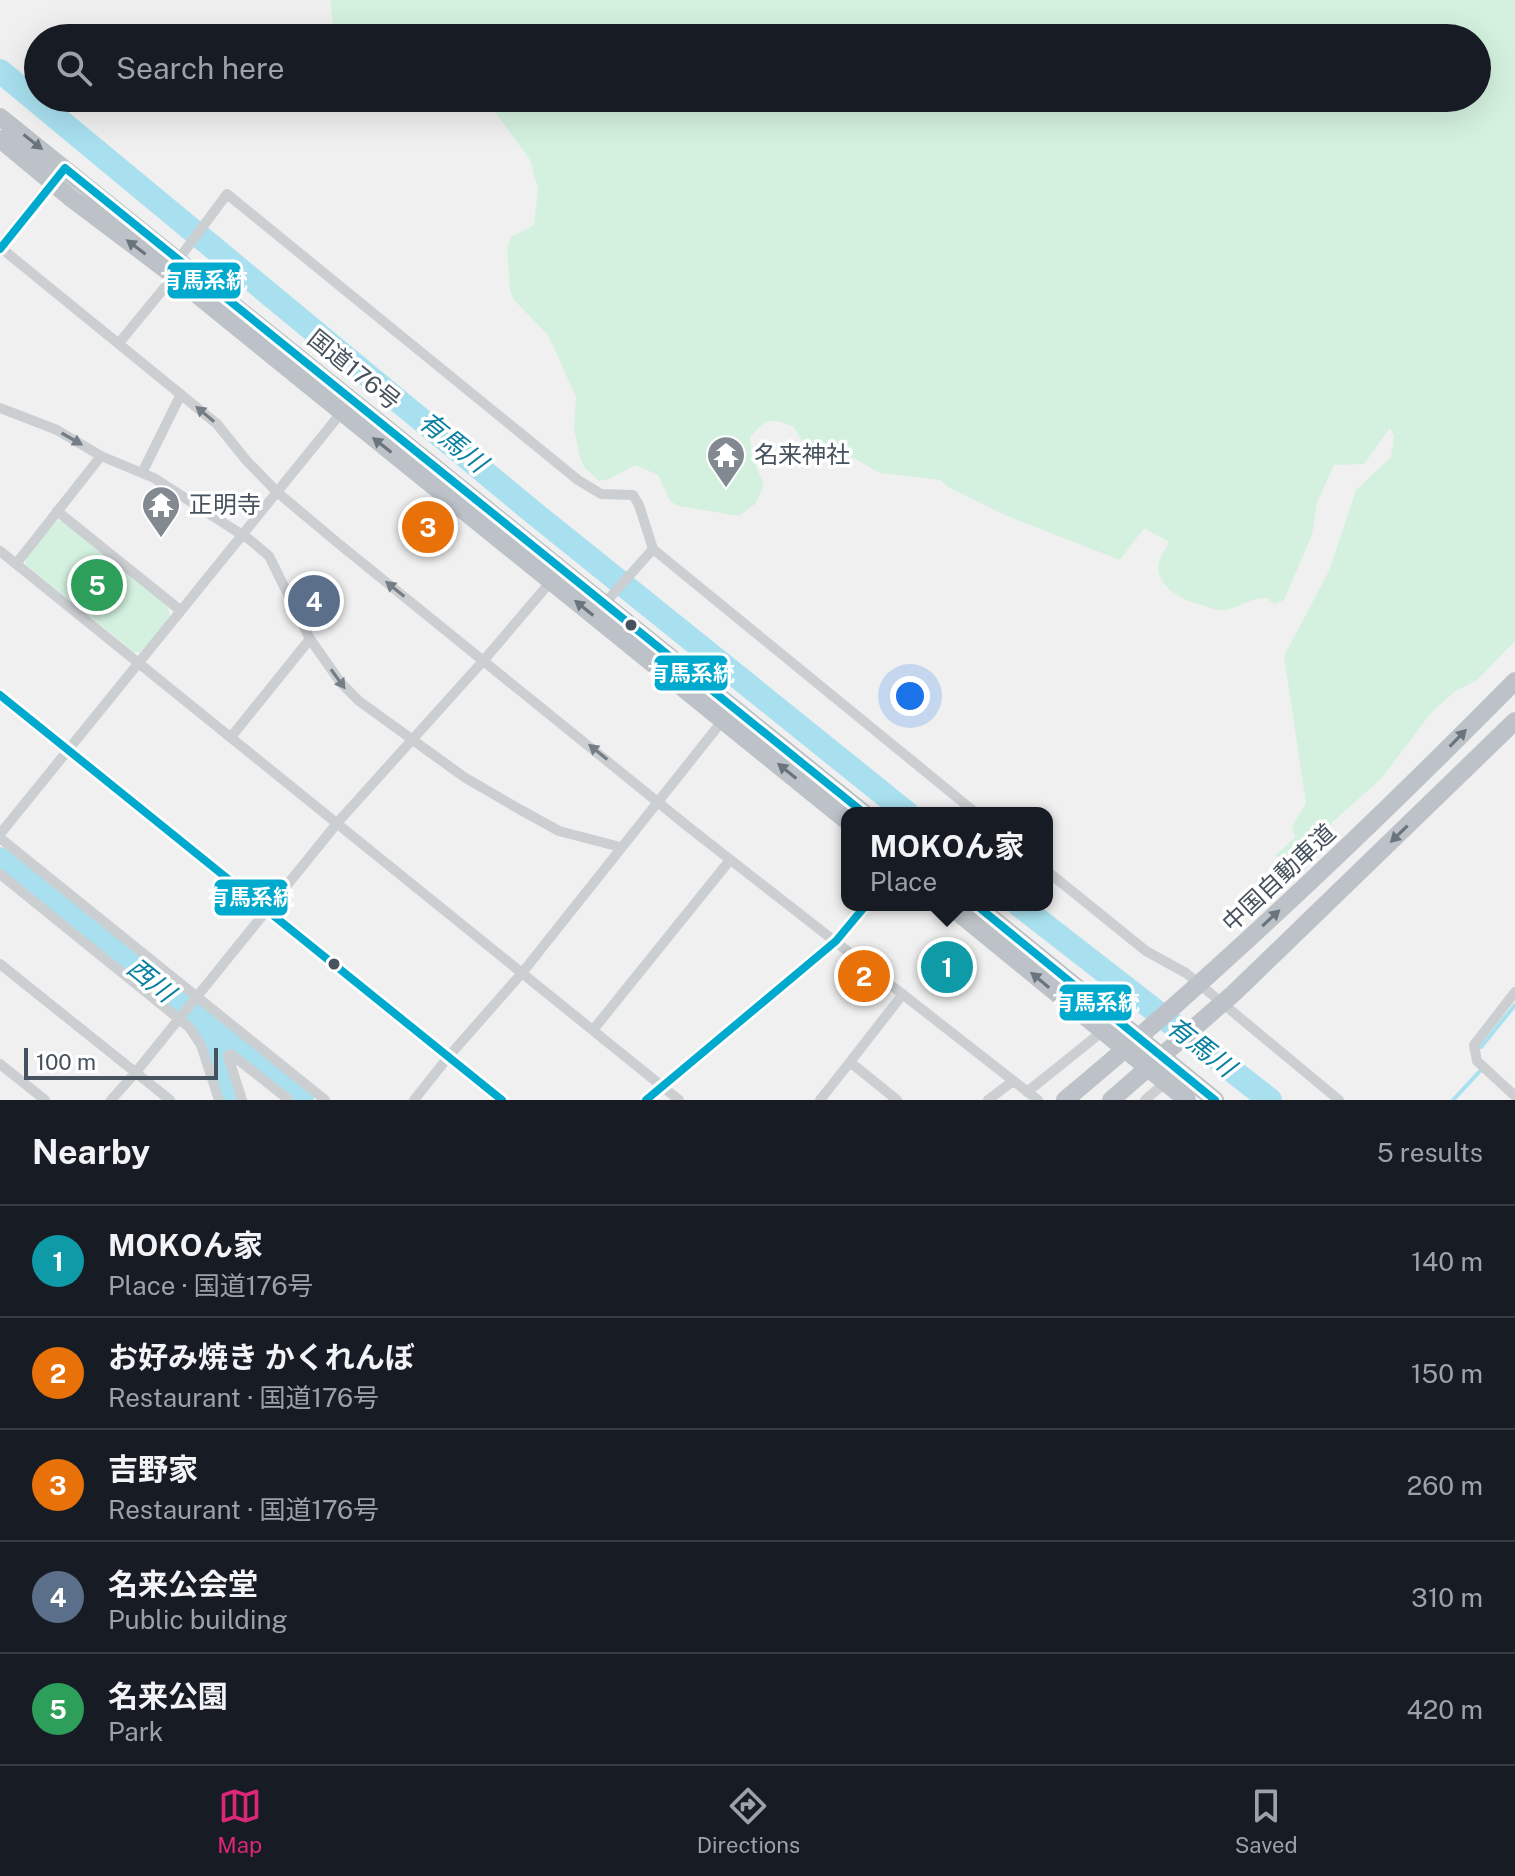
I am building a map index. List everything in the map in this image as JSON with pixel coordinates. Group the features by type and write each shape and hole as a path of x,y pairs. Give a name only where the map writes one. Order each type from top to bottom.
{"highway":[{"name":"国道176号","path":"0,117 65,168 341,413 557,575 609,598 857,807"},
{"name":"国道176号","path":"0,139 53,182 176,265 557,575 723,720 841,816"},
{"name":"中国自動車道","path":"1065,1100 1214,972 1408,789 1515,681"},
{"name":"中国自動車道","path":"1111,1100 1234,993 1515,721"},
{"path":"956,911 1187,1100"},
{"path":"983,911 1215,1100"}],"street":[{"path":"65,168 1,249 217,424 277,492 730,860 1038,1100"},
{"path":"119,343 227,194 578,480 601,494 633,495 653,549 969,807"},
{"path":"142,473 181,394"},
{"path":"1,411 57,430 101,456 142,473 241,534 269,556 310,639 348,691 464,777 559,831 620,847"},
{"path":"325,1100 196,999 0,836 341,413"},
{"path":"16,564 101,456"},
{"path":"57,511 180,610"},
{"path":"609,598 653,549"},
{"path":"0,551 679,1100"},
{"path":"111,1100 338,822 557,575"},
{"path":"231,737 310,639"},
{"path":"0,695 502,1100"},
{"path":"414,1100 522,973 723,720"},
{"path":"593,1030 730,860"},
{"path":"0,874 181,1017 196,1035 219,1100"},
{"path":"1053,876 1146,951 1186,973 1339,1100"},
{"path":"646,1100 836,941 861,911"},
{"path":"0,964 170,1100"},
{"path":"1515,992 1474,1045 1477,1061 1515,1096"},
{"path":"820,1100 903,994"},
{"path":"1027,1092 1103,1031"},
{"path":"242,1100 228,1056 231,1054 289,1100"},
{"path":"850,1062 897,1100"},
{"path":"0,1064 45,1100"},
{"path":"988,1100 1013,1081"},
{"path":"1145,1100 1166,1082"}],"green space":[{"path":"330,0 1515,0 1515,641 1477,680 1454,692 1431,713 1381,779 1290,860 1275,856 1295,837 1292,826 1306,803 1284,656 1329,571 1356,490 1391,457 1394,436 1390,428 1364,464 1334,465 1317,503 1312,535 1284,600 1274,604 1267,598 1261,598 1225,610 1193,603 1170,590 1158,568 1169,542 1144,528 1120,560 1007,516 940,480 880,473 843,452 810,454 793,426 779,422 765,423 750,437 752,457 764,485 756,503 739,516 678,506 670,501 658,475 635,465 599,481 584,467 580,457 574,429 576,397 548,335 513,299 510,289 507,248 511,237 534,225 538,189 530,160 495,112 1491,112 1491,24 333,24"},
{"path":"63,520 167,604 170,616 141,652 134,652 26,565 26,557 56,521"}],"waterway":[{"name":"有馬川","path":"0,71 24,91"},
{"name":"有馬川","path":"50,112 529,509 900,807"},
{"name":"西川","path":"0,859 302,1100"},
{"name":"有馬川","path":"1027,911 1270,1100"},
{"path":"1481,1047 1515,1005"},
{"path":"207,1027 230,1100"},
{"path":"1453,1100 1480,1071"}],"transit line":[{"name":"有馬系統","path":"0,249 65,168 857,807"},
{"name":"有馬系統","path":"0,695 502,1100"},
{"name":"有馬系統","path":"646,1100 836,941 861,911"},
{"name":"有馬系統","path":"983,911 1215,1100"}],"place":[{"name":"名来神社","path":"726,489"},
{"name":"吉野家","path":"428,527"},
{"name":"正明寺","path":"161,539"},
{"name":"名来公園","path":"97,585"},
{"name":"名来公会堂","path":"314,601"},
{"name":"MOKOん家","path":"947,967"},
{"name":"お好み焼き かくれんぼ","path":"864,976"}]}
